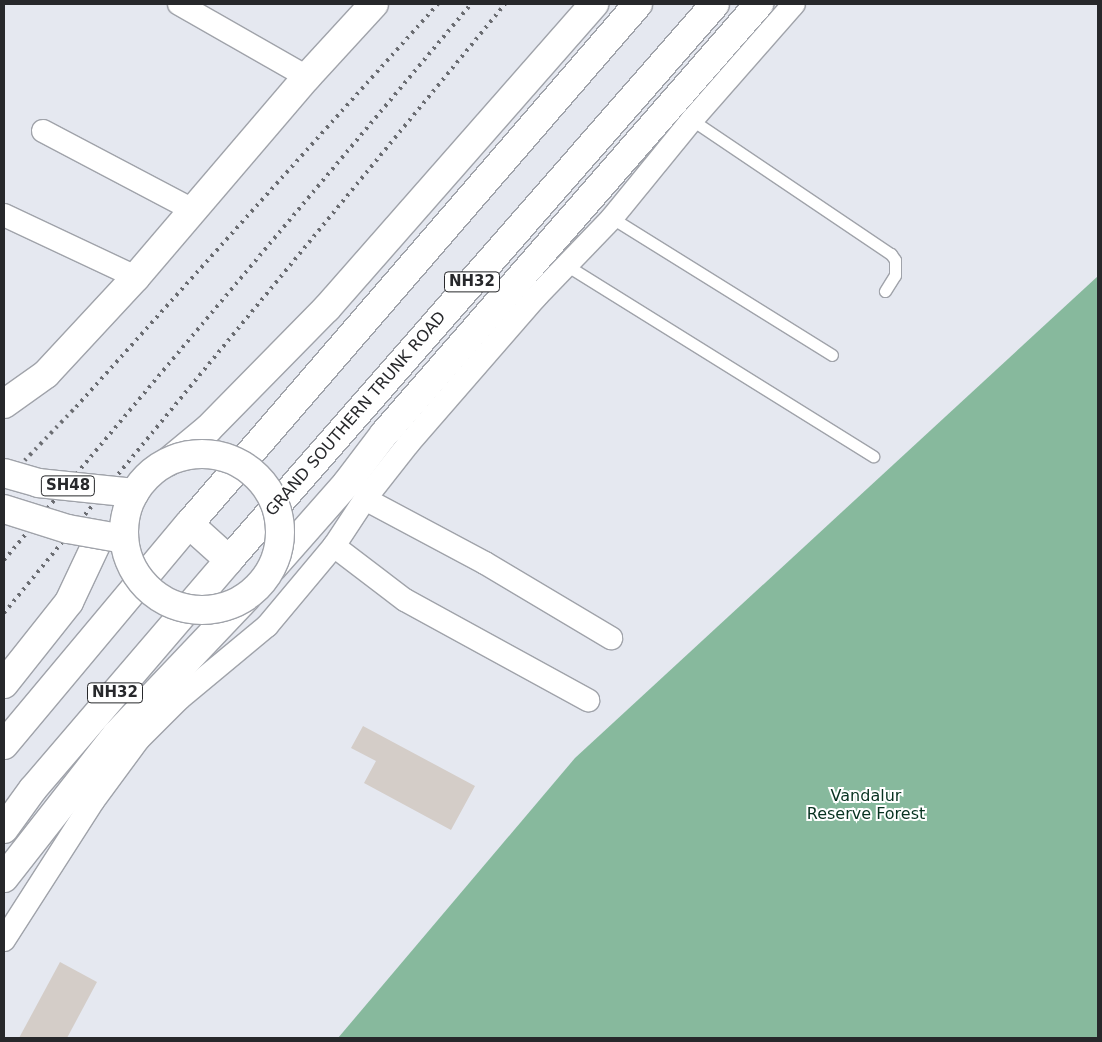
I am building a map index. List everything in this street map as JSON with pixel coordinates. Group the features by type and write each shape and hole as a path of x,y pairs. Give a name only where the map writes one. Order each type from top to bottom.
{"main road":[{"path":"4,404 46,374 136,277 307,77 374,4"},
{"path":"4,684 68,602 112,537 125,516 134,494 148,475 168,462 208,429 327,308 594,4"},
{"name":"NH32","path":"4,745 189,524 638,4"},
{"name":"GRAND SOUTHERN TRUNK ROAD","path":"4,829 32,789 229,560 715,4"},
{"path":"4,878 117,734 261,584 273,567 347,483 384,434 759,4"},
{"path":"168,462 191,455 216,456 238,463 258,477 272,497 280,520 280,544 273,567"},
{"name":"SH48","path":"4,473 38,483 134,494"},
{"name":"SH48","path":"4,509 112,537"},
{"path":"189,524 229,560"},
{"path":"112,537 146,587 168,603 194,610 221,608 246,598"}],"street":[{"path":"180,4 307,77"},
{"path":"4,940 94,800 139,739 179,699 267,626 334,546 365,499 409,443 566,264 612,218 692,120 794,4"},
{"path":"43,130 193,210"},
{"path":"4,215 136,277"},
{"path":"365,499 485,563 611,638"},
{"path":"334,546 405,600 588,700"}],"lane":[{"path":"692,120 892,254 895,260 895,275 885,291"},
{"path":"612,218 832,356"},
{"path":"566,264 873,456"}],"green space":[{"name":"Vandalur Reserve Forest","path":"1098,276 1098,1038 338,1038 575,758"}],"building":[{"path":"363,726 475,786 451,830 364,783 376,761 351,748"},
{"path":"60,962 97,982 67,1038 19,1038"}],"railway":[{"path":"4,482 76,407 438,4"},
{"path":"4,560 471,4"},
{"path":"4,613 505,4"}]}
